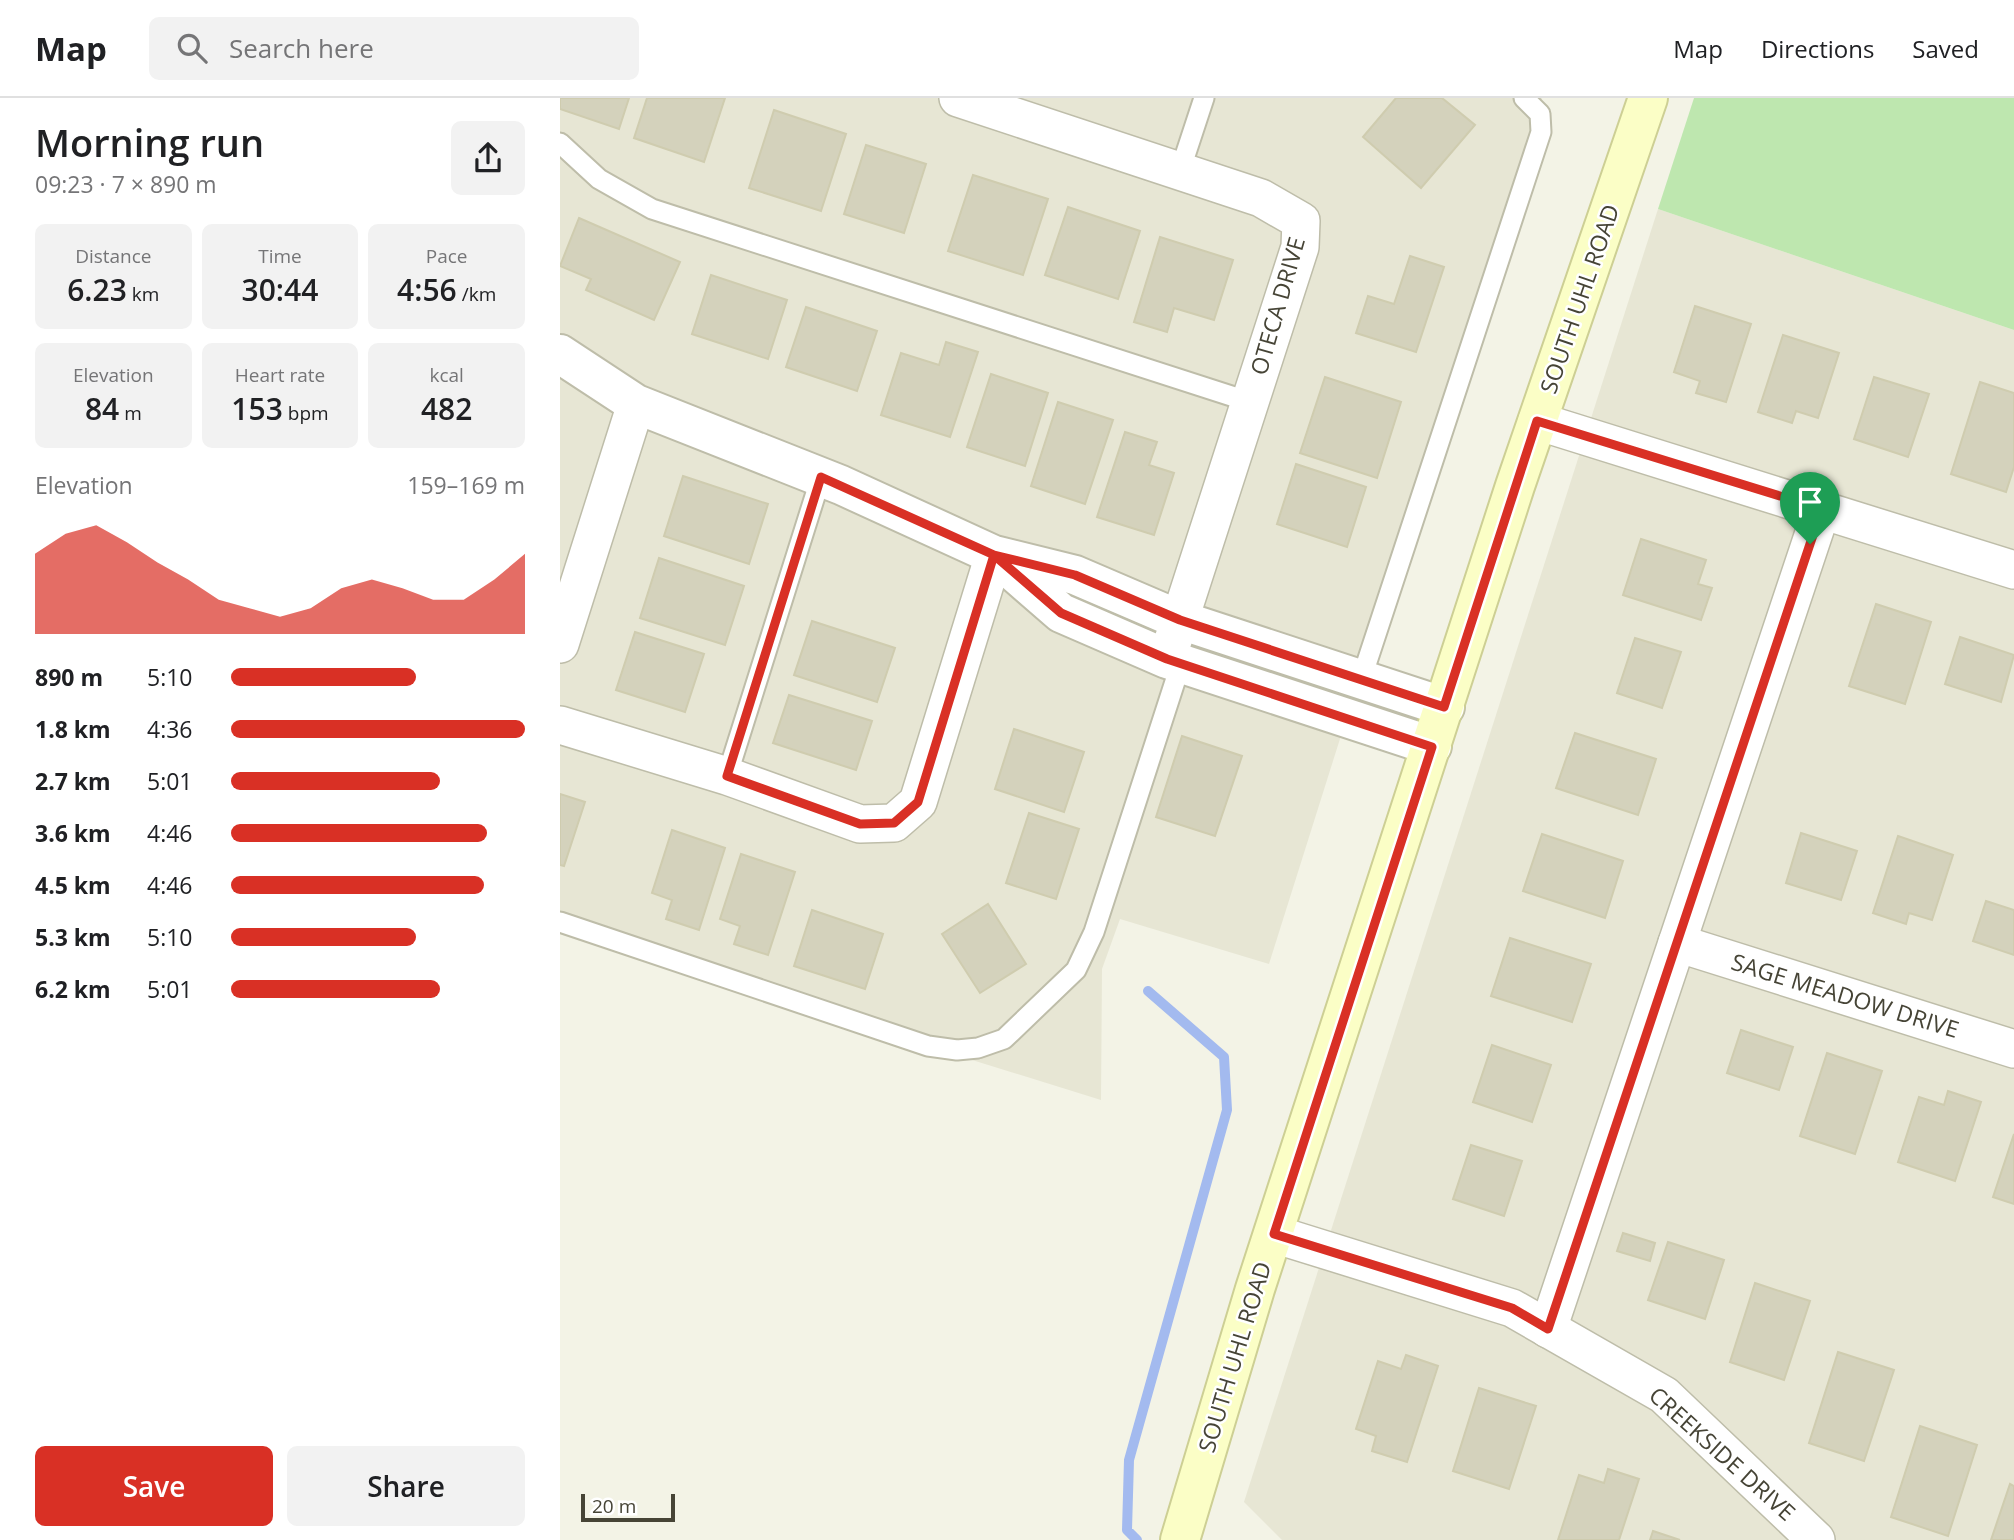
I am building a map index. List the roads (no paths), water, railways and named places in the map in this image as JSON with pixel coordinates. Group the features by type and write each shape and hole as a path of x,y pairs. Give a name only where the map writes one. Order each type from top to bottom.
{"main road":[{"name":"SOUTH UHL ROAD","path":"1180,1540 1255,1289 1537,421 1648,98"}],"street":[{"name":"OTECA DRIVE","path":"958,98 1261,198 1301,221 1300,247 1180,620 1174,661"},
{"path":"560,354 636,404 821,477 994,555 1075,575 1180,620 1444,707"},
{"path":"560,644 636,404"},
{"path":"1537,421 2014,570"},
{"path":"1548,1329 1822,509"},
{"path":"994,555 1061,613 1174,661 1432,747"},
{"path":"560,725 727,776 860,824 894,823 918,802 994,555"},
{"name":"SAGE MEADOW DRIVE","path":"1677,943 2014,1049"},
{"name":"CREEKSIDE DRIVE","path":"1274,1234 1512,1308 1664,1395 1816,1540"}],"lane":[{"path":"1180,171 1204,98"},
{"path":"1362,680 1541,132 1540,114 1524,98"},
{"path":"560,143 599,179 652,209 1250,402"},
{"path":"727,776 821,477"},
{"path":"560,922 928,1045 957,1050 978,1048 1004,1039 1076,970 1094,932 1174,661"}],"waterway":[{"path":"1137,1540 1127,1530 1129,1460 1227,1110 1224,1057 1148,991"}]}
